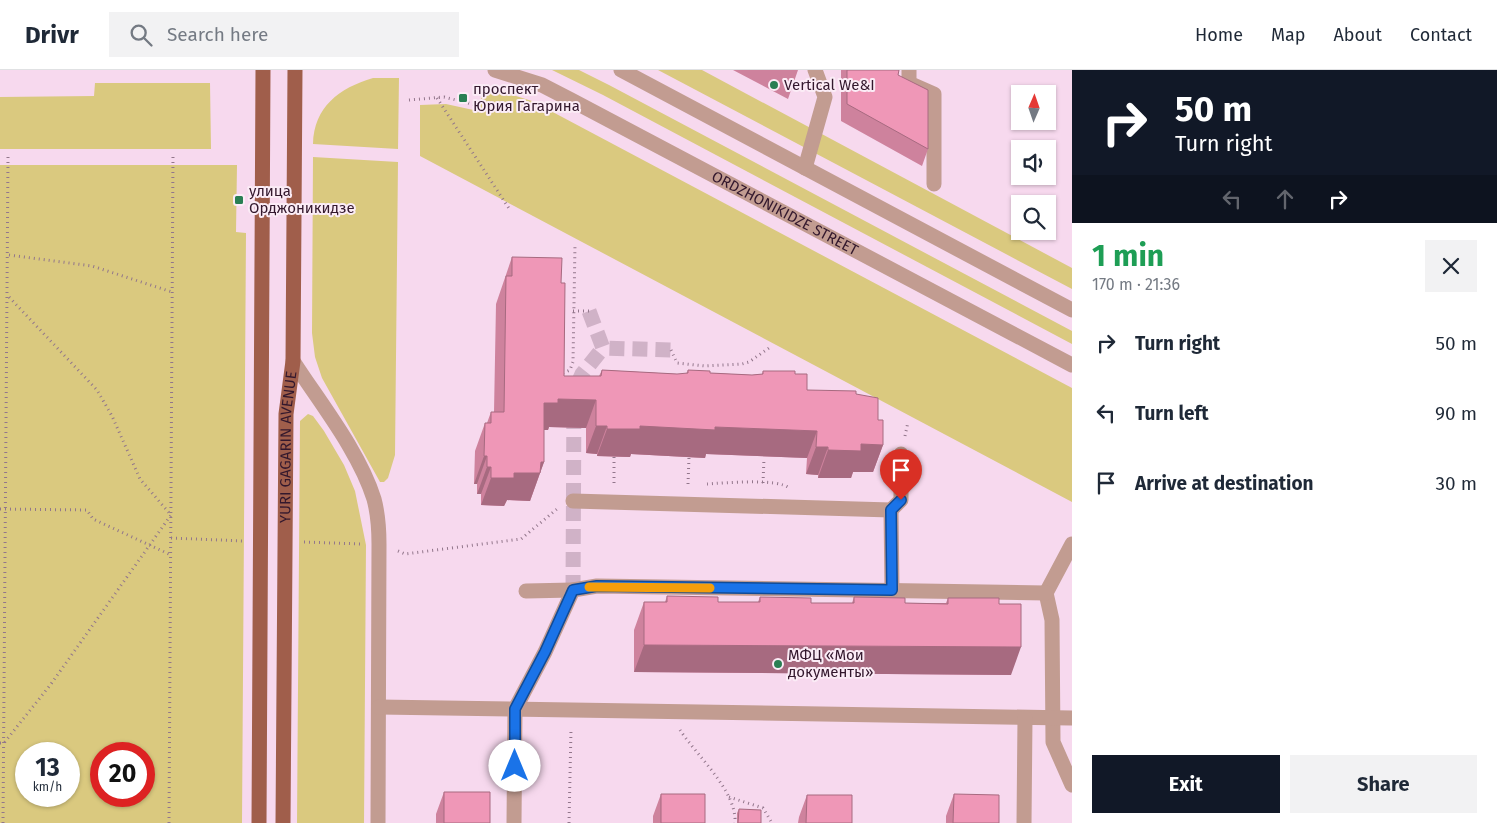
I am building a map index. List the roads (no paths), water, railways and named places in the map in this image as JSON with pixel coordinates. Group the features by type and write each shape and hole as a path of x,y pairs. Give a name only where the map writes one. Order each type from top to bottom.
{"main road":[{"name":"YURI GAGARIN AVENUE","path":"259,823 263,70"},
{"name":"YURI GAGARIN AVENUE","path":"283,823 286,414 293,361 295,70"}],"street":[{"name":"ORDZHONIKIDZE STREET","path":"495,70 542,85 1072,365"},
{"path":"621,70 1072,310"},
{"path":"805,168 825,97 815,70"},
{"path":"909,70 909,83 934,94 934,184"},
{"path":"293,361 354,458 373,497 377,513 379,544 378,823"},
{"path":"892,590 891,510 901,500 901,454"},
{"path":"567,503 891,510"},
{"path":"1072,544 1046,593 1052,620 1053,742 1072,785"},
{"path":"526,591 573,590 597,586 1046,593"},
{"path":"514,823 515,709 545,652 573,590"},
{"path":"379,707 1071,718"},
{"path":"1024,823 1025,718"}],"tunnel":[{"path":"589,311 603,348 671,350"},
{"path":"573,590 574,392 582,374 603,348"}],"place":[{"name":"Vertical We&I","path":"774,85"},
{"name":"проспект Юрия Гагарина","path":"463,98"},
{"name":"улица Орджоникидзе","path":"239,200"},
{"name":"МФЦ «Мои документы»","path":"778,664"}]}
